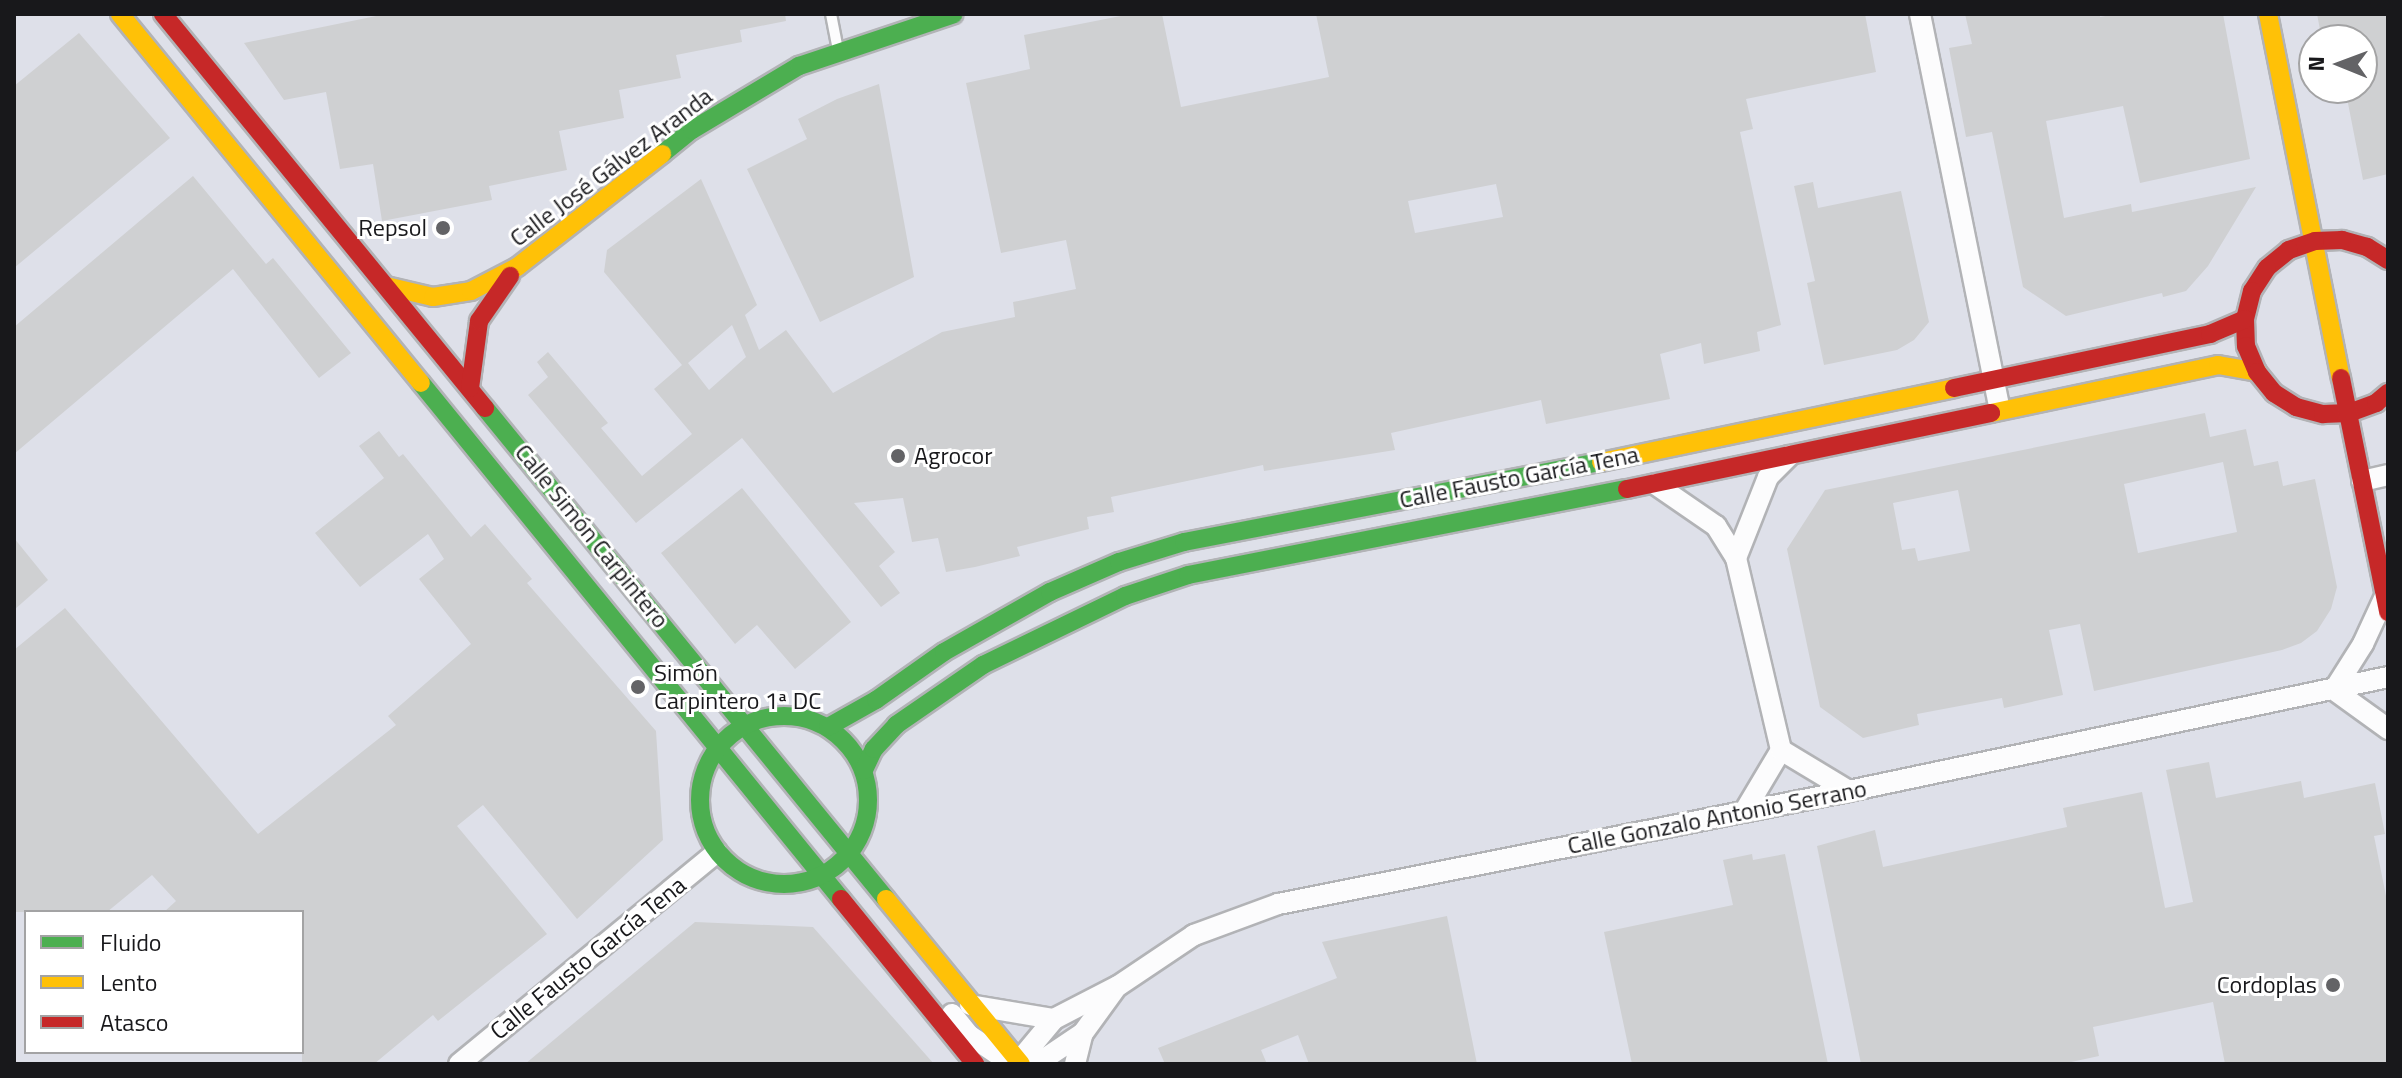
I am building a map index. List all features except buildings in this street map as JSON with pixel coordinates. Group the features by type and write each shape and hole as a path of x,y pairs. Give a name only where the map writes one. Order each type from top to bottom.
{"street":[{"name":"Calle Simón Carpintero","path":"120,14 975,1064"},
{"name":"Calle Simón Carpintero","path":"163,14 386,286 442,330 470,388 1020,1063"},
{"name":"Calle José Gálvez Aranda","path":"386,286 433,297 460,295 517,267 692,130 799,66 954,14"},
{"path":"1920,14 2000,409"},
{"path":"2268,14 2387,599 2334,690 2388,729"},
{"path":"2388,260 2367,247 2342,240 2315,241 2289,250 2267,268 2252,291 2245,319 2246,346 2257,372 2274,393 2296,407 2323,414 2349,413 2376,403 2388,393"},
{"name":"Calle José Gálvez Aranda","path":"470,388 479,321 517,267"},
{"path":"429,390 442,330 460,295"},
{"name":"Calle Fausto García Tena","path":"828,727 876,700 944,652 1050,592 1119,562 1184,542 1610,460 2210,334 2245,319"},
{"path":"380,331 442,330 479,321"},
{"name":"Calle Fausto García Tena","path":"864,770 874,749 896,725 983,665 1125,596 1188,575 1655,484 1793,452 2218,365 2257,372"},
{"path":"1736,558 1768,477 1793,452"},
{"path":"2362,481 2388,475"},
{"path":"1655,484 1716,526 1736,558 1781,750 1744,812"},
{"name":"Calle Gonzalo Antonio Serrano","path":"1020,1063 1054,1019 1118,986 1194,935 1278,904 1849,791 2388,677"},
{"path":"774,715 802,716 828,727 850,746 864,770 869,799 864,828 851,853 821,877 793,885 764,883 738,872 717,852 703,827 699,799 704,771 718,746 746,723 774,715"},
{"path":"1781,750 1849,791"},
{"name":"Calle Fausto García Tena","path":"459,1064 717,852"},
{"name":"Calle Simón Carpintero","path":"874,941 912,966 969,1035 1009,1062 1020,1063"},
{"name":"Calle Gonzalo Antonio Serrano","path":"1020,1063 1047,1057 1083,1033 1118,986"},
{"path":"970,1005 1054,1019"},
{"name":"Calle Gonzalo Antonio Serrano","path":"1075,1064 1083,1033"}],"lane":[{"path":"831,14 838,52"}],"shaded area":[{"path":"14,14 2388,14 2388,1064 14,1064"}],"traffic: fast":[{"path":"662,154 692,130 799,66 954,14"},
{"path":"421,383 841,899"},
{"path":"485,408 886,899"},
{"path":"828,727 876,700 944,652 1050,592 1119,562 1184,542 1601,462"},
{"path":"864,770 874,749 896,725 983,665 1125,596 1188,575 1627,489"},
{"path":"784,716 816,722 844,740 862,768 868,800 862,832 844,860 816,878 784,884 752,878 724,860 706,832 700,800 706,768 724,740 752,722 784,716"}],"traffic: slow":[{"path":"120,14 421,383"},
{"path":"2268,14 2341,378"},
{"path":"386,286 433,297 471,291 517,267 662,154"},
{"path":"1991,413 2218,365 2257,372"},
{"path":"1601,462 1954,388"},
{"path":"886,899 1021,1064"}],"traffic: jam":[{"path":"163,14 485,408"},
{"path":"2388,260 2367,247 2342,240 2315,241 2289,250 2267,268 2252,291 2245,319 2246,346 2257,372 2274,393 2296,407 2323,414 2349,413 2376,403 2388,393"},
{"path":"470,388 479,321 510,276"},
{"path":"1954,388 2210,334 2245,319"},
{"path":"2341,378 2388,612"},
{"path":"1627,489 1991,413"},
{"path":"841,899 975,1064"}],"place":[{"name":"Repsol","path":"443,228"},
{"name":"Agrocor","path":"898,456"},
{"name":"Simón Carpintero 1ª DC","path":"638,687"},
{"name":"Cordoplas","path":"2333,985"}]}
